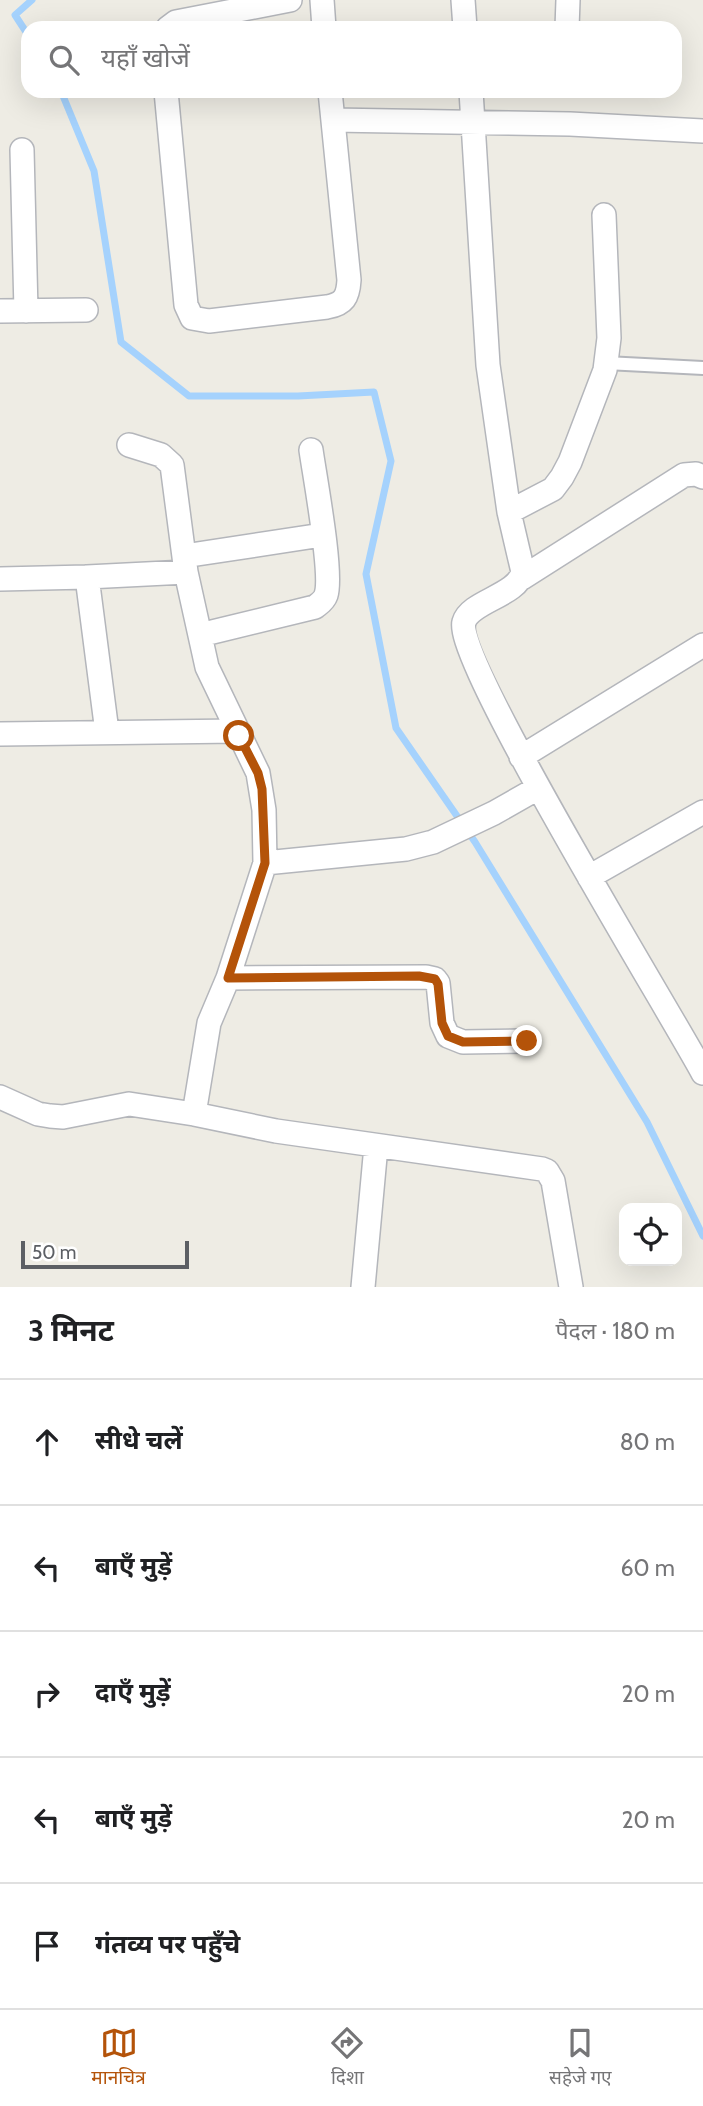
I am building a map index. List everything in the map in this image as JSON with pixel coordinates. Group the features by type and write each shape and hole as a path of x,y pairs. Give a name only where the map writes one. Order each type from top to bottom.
{"street":[{"path":"181,21 290,0"},
{"path":"322,0 324,21"},
{"path":"463,0 464,21"},
{"path":"567,21 568,0"},
{"path":"167,98 186,304 192,318 199,320 327,307 339,305 344,300 349,280 331,98"},
{"path":"472,98 488,365 509,512 522,561 522,578"},
{"path":"333,120 570,124 703,131"},
{"path":"22,150 26,311"},
{"path":"509,512 552,488 562,477 606,363 609,318 604,215"},
{"path":"0,311 86,310"},
{"path":"129,444 161,455 172,465 185,564 207,667 258,773 262,789 265,863 228,978 209,1023 194,1114"},
{"path":"200,635 315,607 327,594 311,450"},
{"path":"703,477 696,474 684,475 522,578 468,615 463,623 474,661 538,788 703,1073"},
{"path":"0,579 87,577 185,564 322,535"},
{"path":"87,577 107,732"},
{"path":"522,757 703,645"},
{"path":"0,734 237,731"},
{"path":"265,863 406,849 433,842 494,813 538,788"},
{"path":"589,877 703,812"},
{"path":"228,978 431,978 438,984 442,1023 448,1036 463,1042 527,1041"},
{"path":"0,1097 38,1114 63,1117 129,1104 275,1131 538,1167 547,1171 553,1181 571,1287"},
{"path":"363,1287 376,1146"}],"lane":[{"path":"606,363 703,368"}],"waterway":[{"path":"21,24 15,15 32,0"},
{"path":"64,98 94,171 121,342 189,396 298,396 374,392 391,461 366,574 396,728 475,842 647,1122 703,1236"}],"route":[{"path":"239,736 258,773 262,789 265,863 228,978 431,978 438,984 444,1032 454,1040 527,1041"}]}
